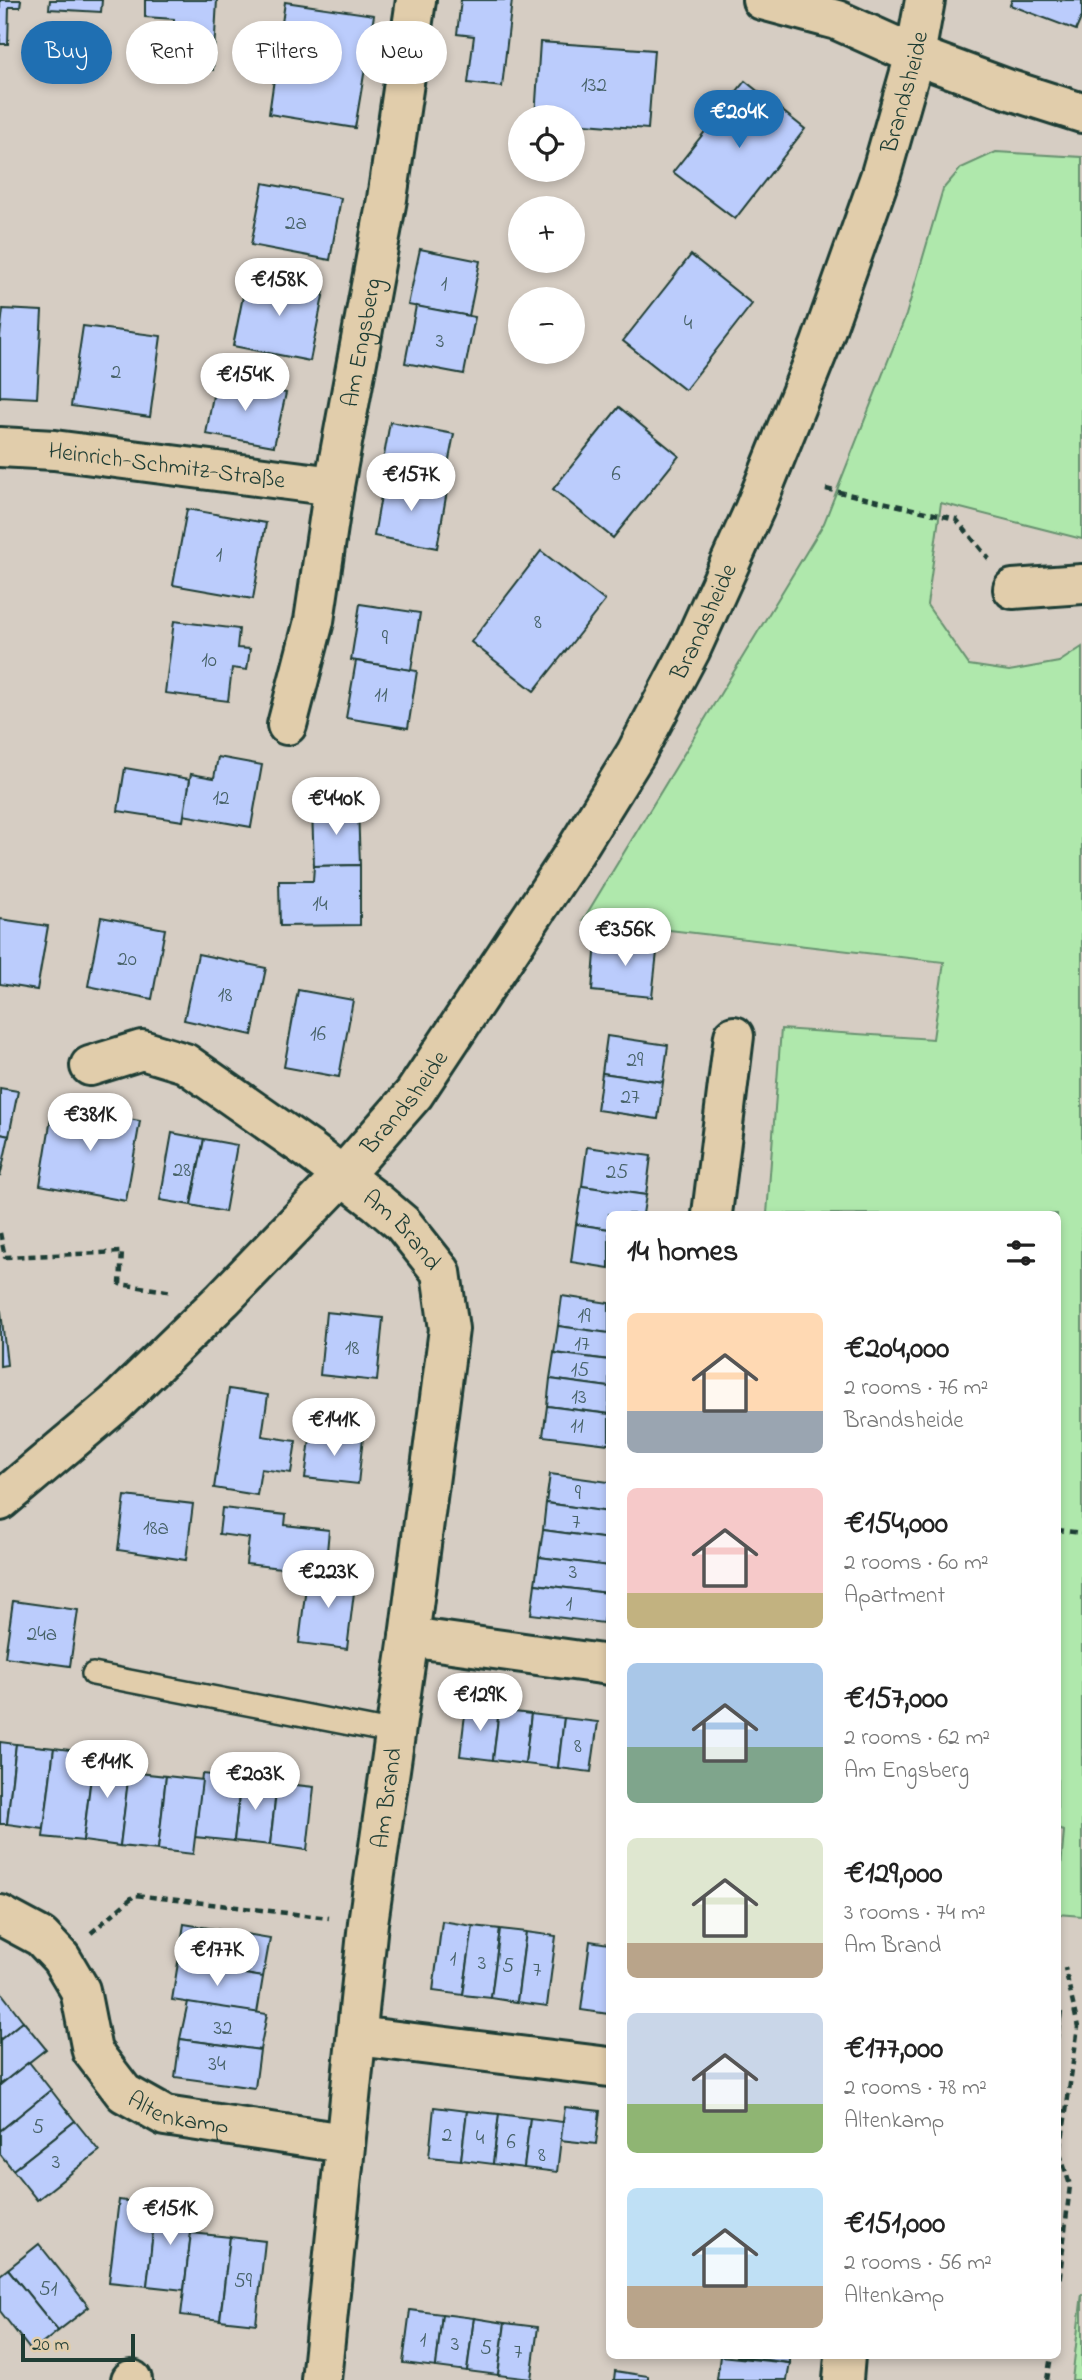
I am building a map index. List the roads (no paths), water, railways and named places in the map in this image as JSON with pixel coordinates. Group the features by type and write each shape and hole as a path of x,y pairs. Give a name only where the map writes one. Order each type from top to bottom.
{"street":[{"name":"Am Engsberg","path":"287,725 314,621 334,486 385,212 415,0"},
{"path":"762,0 837,20 915,55 1082,113"},
{"name":"Brandsheide","path":"0,1501 115,1404 223,1299 343,1175 414,1094 574,853 636,754 691,649 754,510 820,346 881,174 915,55 925,0"},
{"name":"Heinrich-Schmitz-Straße","path":"0,447 54,450 334,486"},
{"path":"1013,589 1082,584"},
{"path":"712,1211 734,1036"},
{"name":"Brandsheide","path":"90,1066 142,1051 185,1063 343,1175"},
{"name":"Am Brand","path":"321,2380 368,1923 449,1329 441,1272 403,1224 343,1175"},
{"path":"409,1637 606,1665"},
{"name":"Altenkamp","path":"0,1915 41,1937 61,1958 80,1990 92,2051 124,2094 165,2116 344,2143"},
{"path":"356,2036 606,2067"},
{"path":"843,2380 845,2359"}],"lane":[{"path":"93,1674 396,1733"}]}
